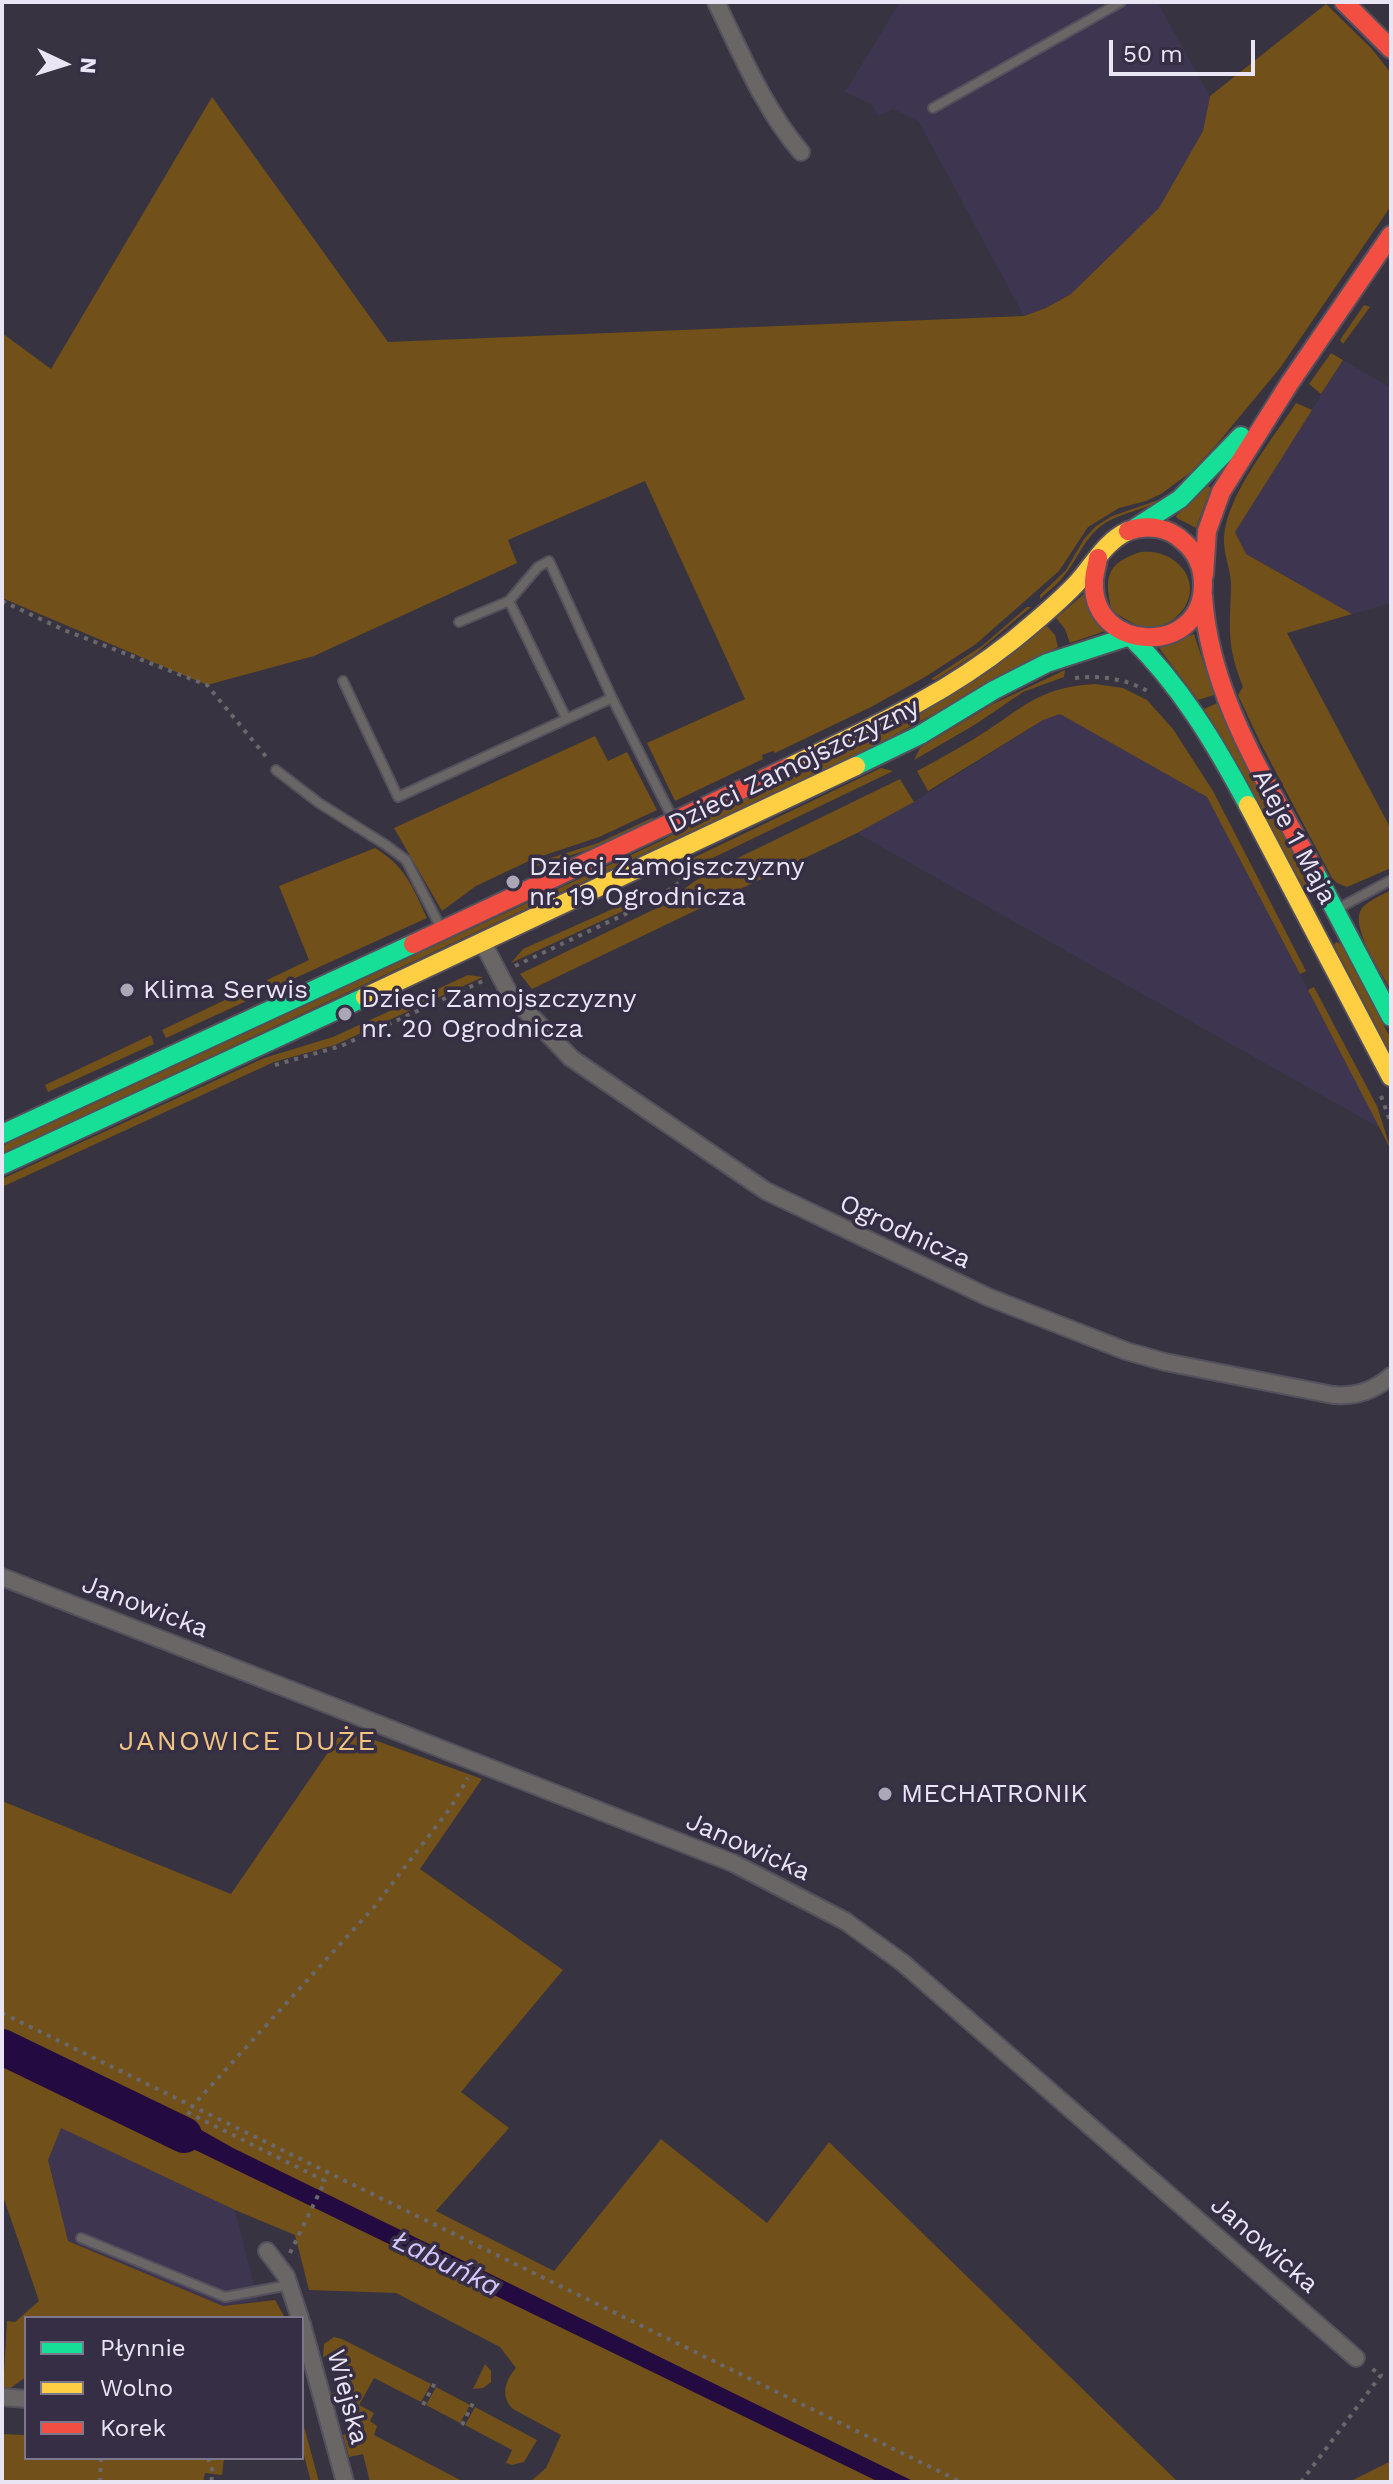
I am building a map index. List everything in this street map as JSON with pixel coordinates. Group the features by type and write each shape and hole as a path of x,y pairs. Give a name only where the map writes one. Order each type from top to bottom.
{"main road":[{"path":"1344,2 1389,47"},
{"path":"1135,528 1158,527 1180,536 1196,553 1204,584 1197,611 1180,629 1157,638 1130,636 1117,630 1099,610 1092,584 1098,558 1113,539 1172,508 1203,480 1289,384 1391,235"},
{"name":"Aleje 1 Maja","path":"1289,384 1217,501 1207,531 1203,618 1208,642 1246,742 1391,1017"},
{"name":"Dzieci Zamojszczyzny","path":"2,1134 675,823 912,708 999,651 1082,579 1098,558"},
{"name":"Aleje 1 Maja","path":"1130,636 1185,694 1232,775 1391,1077"},
{"name":"Dzieci Zamojszczyzny","path":"2,1165 483,943 894,748 1047,663 1130,636"}],"street":[{"path":"716,2 785,134 801,152"},
{"name":"Ogrodnicza","path":"483,943 517,1002 571,1058 748,1181 811,1214 988,1297 1126,1351 1284,1387 1347,1396 1375,1388 1391,1376"},
{"name":"Janowicka","path":"2,1577 733,1863 861,1930 903,1963 1356,2358"},
{"path":"267,2251 290,2285 299,2316"},
{"name":"Wiejska","path":"304,2331 345,2482"},
{"path":"2,2397 24,2399"}],"lane":[{"path":"933,108 1121,2"},
{"path":"459,622 509,601 538,567 549,561 612,698 675,823"},
{"path":"509,601 566,718"},
{"path":"343,681 398,797 612,698"},
{"path":"276,770 319,803 406,860 442,930"},
{"path":"1310,922 1391,880"},
{"path":"81,2238 225,2297 290,2285"}],"path":[{"path":"2,601 64,630 207,685 276,770"},
{"path":"1063,680 1110,678 1134,684 1154,695"},
{"path":"269,1068 341,1046 499,974 655,900 701,867"},
{"path":"1381,1096 1391,1123"},
{"path":"282,2269 325,2181 187,2112 375,1906 451,1807 477,1762"},
{"path":"2,2013 961,2482"},
{"path":"1301,2482 1381,2375 1356,2358"},
{"path":"423,2405 437,2379"},
{"path":"462,2425 475,2399"},
{"path":"100,2482 101,2460"},
{"path":"209,2460 213,2472 211,2482"}],"shaded area":[{"path":"900,2 1157,2 1210,96 1203,131 1159,208 1071,294 1046,308 1024,316 919,122 893,109 878,116 871,104 845,92"},
{"path":"1326,4 1371,48 1391,73 1391,206 1280,368 1191,472 1161,494 1119,508 1088,527 1059,571 976,644 871,707 775,753 762,755 763,759 675,801 647,743 745,699 645,481 508,540 517,563 314,656 207,685 2,598 2,333 51,369 212,97 388,342 1024,316 1071,294 1159,208 1203,131 1210,96"},
{"path":"1364,305 1370,307 1343,344 1340,340"},
{"path":"1331,353 1343,360 1321,394 1309,384"},
{"path":"1343,360 1391,388 1391,603 1352,614 1246,554 1235,532"},
{"path":"1296,403 1312,410 1235,532 1246,554 1352,614 1287,633 1391,829 1391,868 1347,887 1332,878 1238,695 1243,687 1230,637 1231,579 1224,543 1227,520 1252,467"},
{"path":"1208,486 1211,488 1196,528 1177,518 1176,516"},
{"path":"1164,498 1101,526 1089,538 1061,580 1040,599 1040,595 1066,570 1084,539 1096,526 1112,516"},
{"path":"1141,552 1156,553 1179,564 1190,584 1184,608 1174,619 1144,630 1112,611 1108,590 1114,567"},
{"path":"1084,594 1105,631 1070,643 1065,629 1056,618"},
{"path":"1027,607 1031,607 973,656 935,680 931,679 982,646"},
{"path":"1047,626 1055,635 1058,647 874,746 2,1154 2,1146 661,841"},
{"path":"1194,634 1214,695 1198,700 1159,648"},
{"path":"1065,670 1064,677 1023,692 914,760 920,748 993,704"},
{"path":"1095,684 1123,688 1147,700 1173,729 1213,791 1306,971 1300,974 1207,797 1060,714 1043,720 928,791 917,771 971,741 1037,698 1062,689"},
{"path":"1217,703 1311,889 1309,891 1306,891 1204,709"},
{"path":"1060,713 1207,797 1380,1128 857,833 914,802 1043,720"},
{"path":"595,736 608,761 627,752 657,810 599,837 533,859 476,886 442,911 394,828"},
{"path":"881,768 893,771 698,865 678,880 681,868 695,857"},
{"path":"900,779 914,802 857,833 532,989 520,974 659,907 705,874"},
{"path":"654,817 650,822 600,846 534,867 535,863 598,843"},
{"path":"375,848 401,870 427,918 271,989 267,980 309,960 279,886"},
{"path":"655,890 662,893 511,963 523,949"},
{"path":"1391,890 1391,990 1362,936 1359,915 1366,904"},
{"path":"1336,942 1341,944 1391,1039 1391,1054 1334,945"},
{"path":"468,975 483,977 335,1045 274,1062 2,1187 2,1179 264,1058 333,1037"},
{"path":"1314,987 1377,1106 1391,1150 1308,990"},
{"path":"246,990 249,1000 166,1038 162,1030"},
{"path":"151,1035 154,1044 48,1092 45,1085"},
{"path":"344,1729 482,1779 420,1869 563,1970 461,2092 509,2128 436,2211 554,2271 661,2139 767,2223 829,2142 1178,2482 530,2482 546,2468 561,2435 509,2404 506,2388 516,2368 500,2347 396,2293 309,2290 295,2235 61,2128 48,2160 68,2241 223,2306 275,2300 284,2316 24,2316 24,2378 9,2389 3,2388 7,2321 15,2322 39,2301 2,2193 2,1801 231,1894"},
{"path":"2,2074 61,2128 235,2210 258,2301 223,2306 68,2241 39,2301"},
{"path":"334,2337 431,2384 421,2402 374,2378 359,2405 374,2413 370,2421 377,2426 374,2435 464,2482 370,2482 363,2454 349,2457 343,2435 357,2431 349,2400 334,2404 332,2393 346,2389 337,2354 323,2357 324,2344"},
{"path":"485,2364 491,2371 491,2382 483,2388 473,2389"},
{"path":"436,2387 470,2405 460,2423 426,2405"},
{"path":"475,2407 537,2440 524,2462 506,2463 512,2450 465,2425"},
{"path":"304,2426 319,2482 311,2482 304,2456"},
{"path":"2,2434 24,2435 24,2460 224,2460 222,2475 205,2473 203,2482 2,2482"},
{"path":"1391,2461 1391,2482 1349,2482"}],"water":[{"path":"147,2104 915,2482 879,2482 187,2146 170,2142 139,2123"}],"waterway":[{"name":"Łabuńka","path":"2,2047 184,2135"}],"traffic: fast":[{"path":"1135,528 1180,499 1241,436"},
{"path":"856,766 920,735 994,690 1047,663 1130,636 1165,674 1195,716 1248,805"},
{"path":"1315,872 1391,1017"},
{"path":"2,1134 413,944"},
{"path":"2,1165 365,997"}],"traffic: slow":[{"path":"787,768 931,696 985,661 1053,606 1076,584 1105,548 1128,531"},
{"path":"365,997 856,766"},
{"path":"1248,805 1391,1077"}],"traffic: jam":[{"path":"1344,2 1391,49"},
{"path":"1204,575 1207,531 1221,492 1289,384 1391,235"},
{"path":"1098,558 1094,582 1098,605 1110,622 1127,633 1147,637 1167,635 1185,625 1198,609 1203,585 1196,556 1189,546 1165,530 1150,527 1128,531"},
{"path":"1203,596 1208,634 1229,705 1261,773 1315,872"},
{"path":"413,944 787,768"}],"place":[{"name":"Dzieci Zamojszczyzny nr. 19 Ogrodnicza","path":"513,882"},
{"name":"Klima Serwis","path":"127,990"},
{"name":"Dzieci Zamojszczyzny nr. 20 Ogrodnicza","path":"345,1014"},
{"name":"MECHATRONIK","path":"885,1794"}],"district":[{"name":"JANOWICE DUŻE","path":"248,1742"}]}
